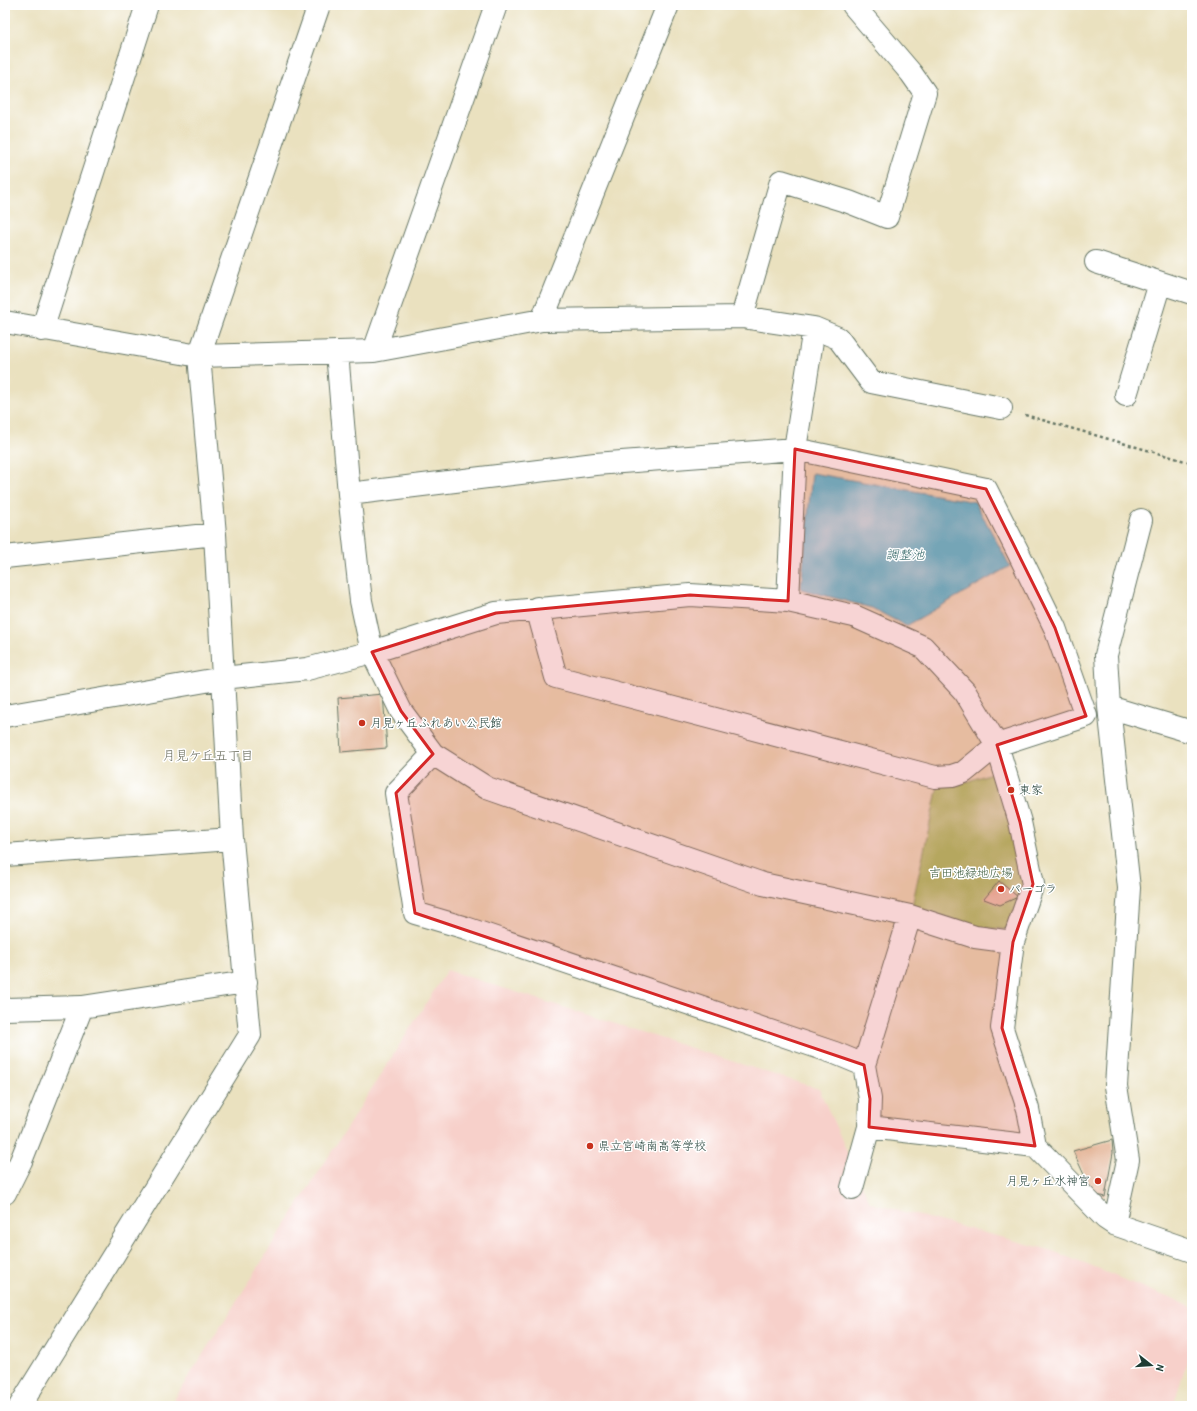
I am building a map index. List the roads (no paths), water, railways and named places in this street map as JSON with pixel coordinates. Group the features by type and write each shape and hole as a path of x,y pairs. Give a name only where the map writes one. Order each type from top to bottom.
{"street":[{"path":"42,330 147,5"},
{"path":"20,1406 250,1035 232,839 215,534 199,356 319,5"},
{"path":"374,351 496,5"},
{"path":"542,320 668,5"},
{"path":"742,317 781,181 849,202 887,217 925,93 912,73 853,5"},
{"path":"1096,262 1192,293"},
{"path":"1126,395 1160,283"},
{"path":"5,322 42,330 199,356 374,351 542,320 742,317 814,328 838,338 871,382 1001,408"},
{"path":"788,601 795,449 814,328"},
{"path":"337,352 349,494 361,601 372,652 401,711 433,754 487,788 763,884 910,916 975,937 1013,942"},
{"path":"349,494 596,464 795,449 986,489 1055,628 1086,716 997,745 964,772 952,776 935,777 556,677 537,608"},
{"path":"1109,1221 1128,1160 1116,1086 1129,888 1109,707 1106,655 1141,520"},
{"path":"5,557 215,534"},
{"path":"5,716 223,678 307,669 372,652 496,613 690,595 788,601 854,616 923,647 966,692 997,745 1020,822 1033,884 1013,942 1002,1028 1028,1109 1035,1146 1109,1221 1192,1251"},
{"path":"1109,707 1192,732"},
{"path":"433,754 396,793 415,913 466,928 835,1053 864,1065"},
{"path":"5,855 232,839"},
{"path":"852,1188 869,1127 870,1100 864,1065 910,916"},
{"path":"5,1009 82,1007 246,982"},
{"path":"5,1193 21,1161 82,1007"},
{"path":"869,1127 1035,1146"},
{"path":"1109,1221 1119,1157 1118,1150"}],"water":[{"name":"調整池","path":"812,473 975,502 1010,566 906,626 872,608 801,589"}],"place":[{"name":"月見ヶ丘ふれあい公民館","path":"362,723"},
{"name":"東家","path":"1011,790"},
{"name":"パーゴラ","path":"1001,889"},
{"name":"県立宮崎南高等学校","path":"590,1146"},
{"name":"月見ヶ丘水神宮","path":"1098,1181"}],"district":[{"name":"月見ケ丘五丁目","path":"208,755"}],"park label":[{"name":"吉田池緑地広場","path":"971,873"}]}
